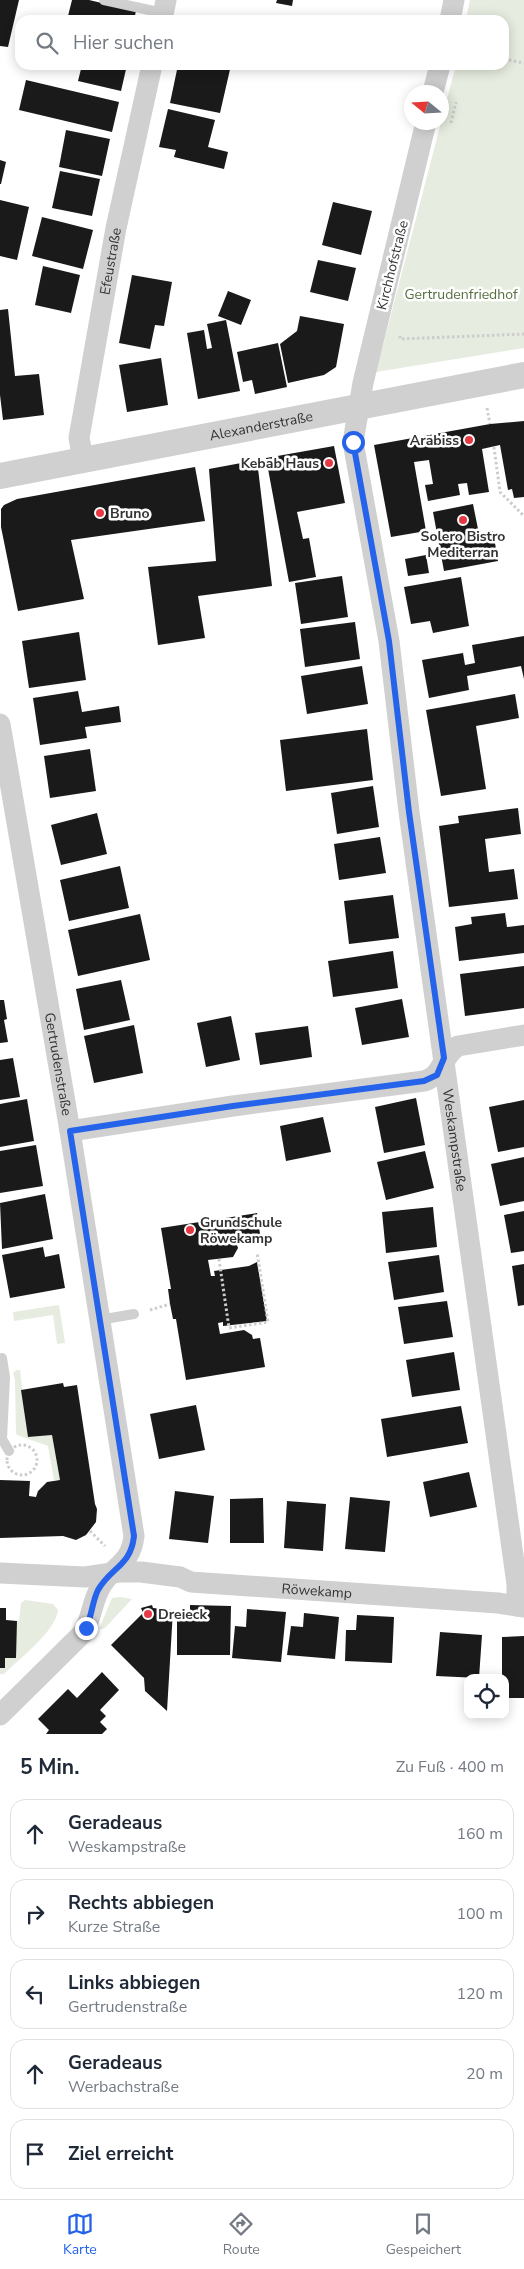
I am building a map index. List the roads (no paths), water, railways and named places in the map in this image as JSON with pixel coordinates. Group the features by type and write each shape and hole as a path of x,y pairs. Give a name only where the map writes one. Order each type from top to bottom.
{"street":[{"path":"451,15 454,0"},
{"name":"Efeustraße","path":"83,459 80,438 116,228 151,70"},
{"path":"435,85 439,70"},
{"name":"Kirchhofstraße","path":"358,408 424,130"},
{"name":"Alexanderstraße","path":"0,476 524,375"},
{"name":"Weskampstraße","path":"358,408 353,442 389,641 409,812 521,1606"},
{"name":"Gertrudenstraße","path":"0,724 70,1131 134,1536 133,1546 128,1558 111,1574 97,1593 92,1616 83,1633 0,1715"},
{"path":"70,1131 424,1081 437,1075 448,1051 458,1046 524,1035"},
{"name":"Röwekamp","path":"0,1573 85,1578 141,1572 180,1577 191,1582 521,1606"}],"lane":[{"path":"104,0 164,11"},
{"path":"99,1320 134,1314"},
{"path":"2,1358 4,1377 2,1439 9,1451"}],"place":[{"name":"Arabiss","path":"469,440"},
{"name":"Kebab Haus","path":"329,463"},
{"name":"Bruno","path":"100,513"},
{"name":"Solero Bistro Mediterran","path":"463,520"},
{"name":"Grundschule Röwekamp","path":"190,1230"},
{"name":"Dreieck","path":"148,1614"}],"park label":[{"name":"Gertrudenfriedhof","path":"461,294"}]}
